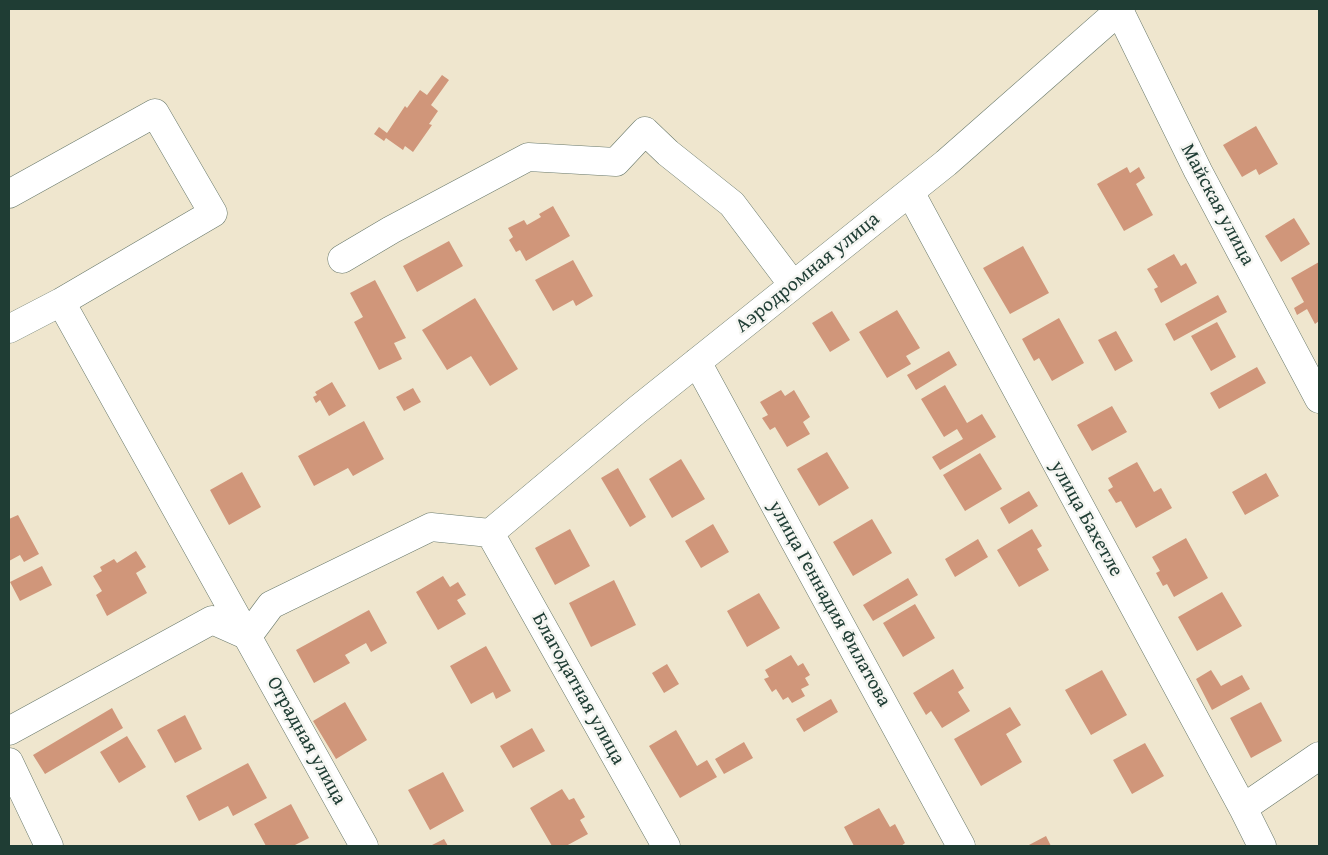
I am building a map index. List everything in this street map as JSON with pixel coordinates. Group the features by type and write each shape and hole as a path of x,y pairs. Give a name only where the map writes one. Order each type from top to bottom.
{"street":[{"name":"Аэродромная улица","path":"490,533 696,362 946,163 1120,9"},
{"name":"Майская улица","path":"1120,9 1198,171 1319,398"},
{"path":"9,194 155,113 212,213 61,302 9,329"},
{"path":"342,259 391,230 528,157 616,162 645,131 668,154 732,204 793,285"},
{"name":"улица Бахетле","path":"910,192 1262,846"},
{"name":"Отрадная улица","path":"61,302 364,846"},
{"name":"улица Геннадия Филатова","path":"696,362 961,846"},
{"path":"9,731 212,620 248,636 271,605 431,527 490,533"},
{"name":"Благодатная улица","path":"490,533 666,846"},
{"path":"1243,808 1319,756"},
{"path":"9,762 49,846"}],"building":[{"path":"442,75 449,80 431,105 438,111 429,124 432,125 413,152 405,146 403,150 386,138 384,141 374,134 379,127 387,133 405,106 407,108 420,90 427,95"},
{"path":"1256,126 1278,164 1259,175 1256,169 1242,177 1223,145"},
{"path":"1127,167 1130,173 1139,167 1145,178 1136,184 1153,215 1124,231 1097,184"},
{"path":"553,206 570,236 526,261 520,250 516,252 509,240 513,237 508,228 524,220 527,225 541,217 539,214"},
{"path":"1294,218 1310,244 1281,262 1265,236"},
{"path":"449,241 463,266 417,292 403,266"},
{"path":"1023,246 1049,293 1010,314 983,268"},
{"path":"1174,254 1181,266 1186,263 1197,283 1161,303 1154,289 1158,287 1147,269"},
{"path":"573,260 593,296 576,306 573,300 553,311 535,280"},
{"path":"1319,262 1319,321 1315,324 1307,309 1297,315 1294,308 1304,302 1291,278"},
{"path":"375,280 406,338 394,343 402,359 379,370 354,322 363,317 350,293"},
{"path":"1218,295 1227,312 1174,341 1165,324"},
{"path":"475,298 518,369 490,386 471,356 447,370 422,330"},
{"path":"897,310 920,348 906,356 911,364 887,378 859,332"},
{"path":"832,311 850,340 830,352 812,323"},
{"path":"1059,318 1084,363 1052,381 1039,358 1034,361 1022,339"},
{"path":"1217,322 1236,357 1211,371 1191,336"},
{"path":"1116,331 1133,361 1115,371 1098,340"},
{"path":"949,351 957,365 916,390 907,375"},
{"path":"1257,367 1266,383 1219,409 1210,393"},
{"path":"332,382 346,406 329,416 320,400 316,403 313,397 317,395 315,392"},
{"path":"945,385 967,423 982,414 996,437 940,470 932,457 963,439 957,429 944,437 921,399"},
{"path":"413,388 421,402 404,411 396,397"},
{"path":"781,390 785,396 794,390 810,417 803,422 810,434 787,447 775,427 770,430 762,418 768,415 760,402"},
{"path":"1112,406 1127,432 1092,451 1077,425"},
{"path":"364,421 384,459 353,476 348,468 314,486 298,456"},
{"path":"827,452 849,488 819,506 797,469"},
{"path":"980,453 1002,489 965,511 943,475"},
{"path":"681,459 705,499 672,518 649,479"},
{"path":"1137,462 1154,492 1161,488 1172,508 1136,528 1121,501 1116,503 1108,490 1113,487 1108,478"},
{"path":"618,468 646,517 630,527 601,478"},
{"path":"242,472 261,507 229,525 210,490"},
{"path":"1266,473 1279,496 1245,515 1232,492"},
{"path":"1029,491 1038,506 1009,524 1000,508"},
{"path":"18,515 39,554 24,562 20,555 9,561 9,519"},
{"path":"872,519 892,553 853,576 833,542"},
{"path":"713,524 729,552 701,568 685,541"},
{"path":"570,529 590,566 555,585 535,548"},
{"path":"1032,529 1042,546 1037,549 1049,570 1019,587 997,550"},
{"path":"1186,538 1208,578 1174,597 1167,584 1163,586 1156,573 1160,571 1152,557"},
{"path":"978,539 988,557 955,577 945,559"},
{"path":"136,551 146,567 136,573 147,593 107,616 96,595 102,591 93,576 102,571 100,567 114,559 117,563"},
{"path":"42,566 52,585 20,601 10,582"},
{"path":"443,576 450,587 458,582 466,595 457,600 466,614 438,630 416,592"},
{"path":"908,578 918,595 873,621 863,605"},
{"path":"614,580 636,625 591,647 569,603"},
{"path":"1222,592 1242,626 1197,651 1178,617"},
{"path":"759,593 780,628 747,647 727,611"},
{"path":"915,604 935,638 903,657 883,623"},
{"path":"369,610 387,643 371,652 366,643 345,655 350,663 314,683 296,650"},
{"path":"486,646 511,691 496,699 493,692 471,704 450,666"},
{"path":"791,655 798,666 803,663 810,675 805,678 809,685 801,689 805,696 792,703 788,697 783,700 776,689 772,692 764,679 769,677 765,670"},
{"path":"667,664 679,684 664,693 652,673"},
{"path":"953,669 964,688 958,692 970,711 942,728 931,711 926,715 913,693"},
{"path":"1102,670 1127,715 1091,735 1065,690"},
{"path":"1211,670 1221,686 1242,675 1250,689 1212,710 1196,679"},
{"path":"831,699 838,712 804,732 796,719"},
{"path":"345,702 367,740 336,759 313,721"},
{"path":"1261,702 1282,741 1251,758 1230,718"},
{"path":"1010,707 1021,725 1006,734 1022,762 981,786 954,739"},
{"path":"112,708 123,728 45,774 33,755"},
{"path":"185,715 202,749 175,763 157,730"},
{"path":"532,728 545,751 513,768 500,746"},
{"path":"676,730 697,766 707,760 717,777 680,798 649,746"},
{"path":"127,736 146,767 119,783 100,752"},
{"path":"744,742 753,758 724,774 715,759"},
{"path":"1145,743 1164,776 1132,794 1113,760"},
{"path":"248,763 267,798 233,816 228,806 199,821 186,796"},
{"path":"443,772 464,811 430,830 408,790"},
{"path":"562,789 569,800 574,798 585,817 580,820 588,834 566,846 552,846 530,808"},
{"path":"291,804 309,838 293,846 266,846 254,824"},
{"path":"879,808 890,827 895,824 905,843 901,846 854,846 844,827"},
{"path":"1046,836 1051,846 1027,846"},
{"path":"444,839 448,846 430,846"}]}
